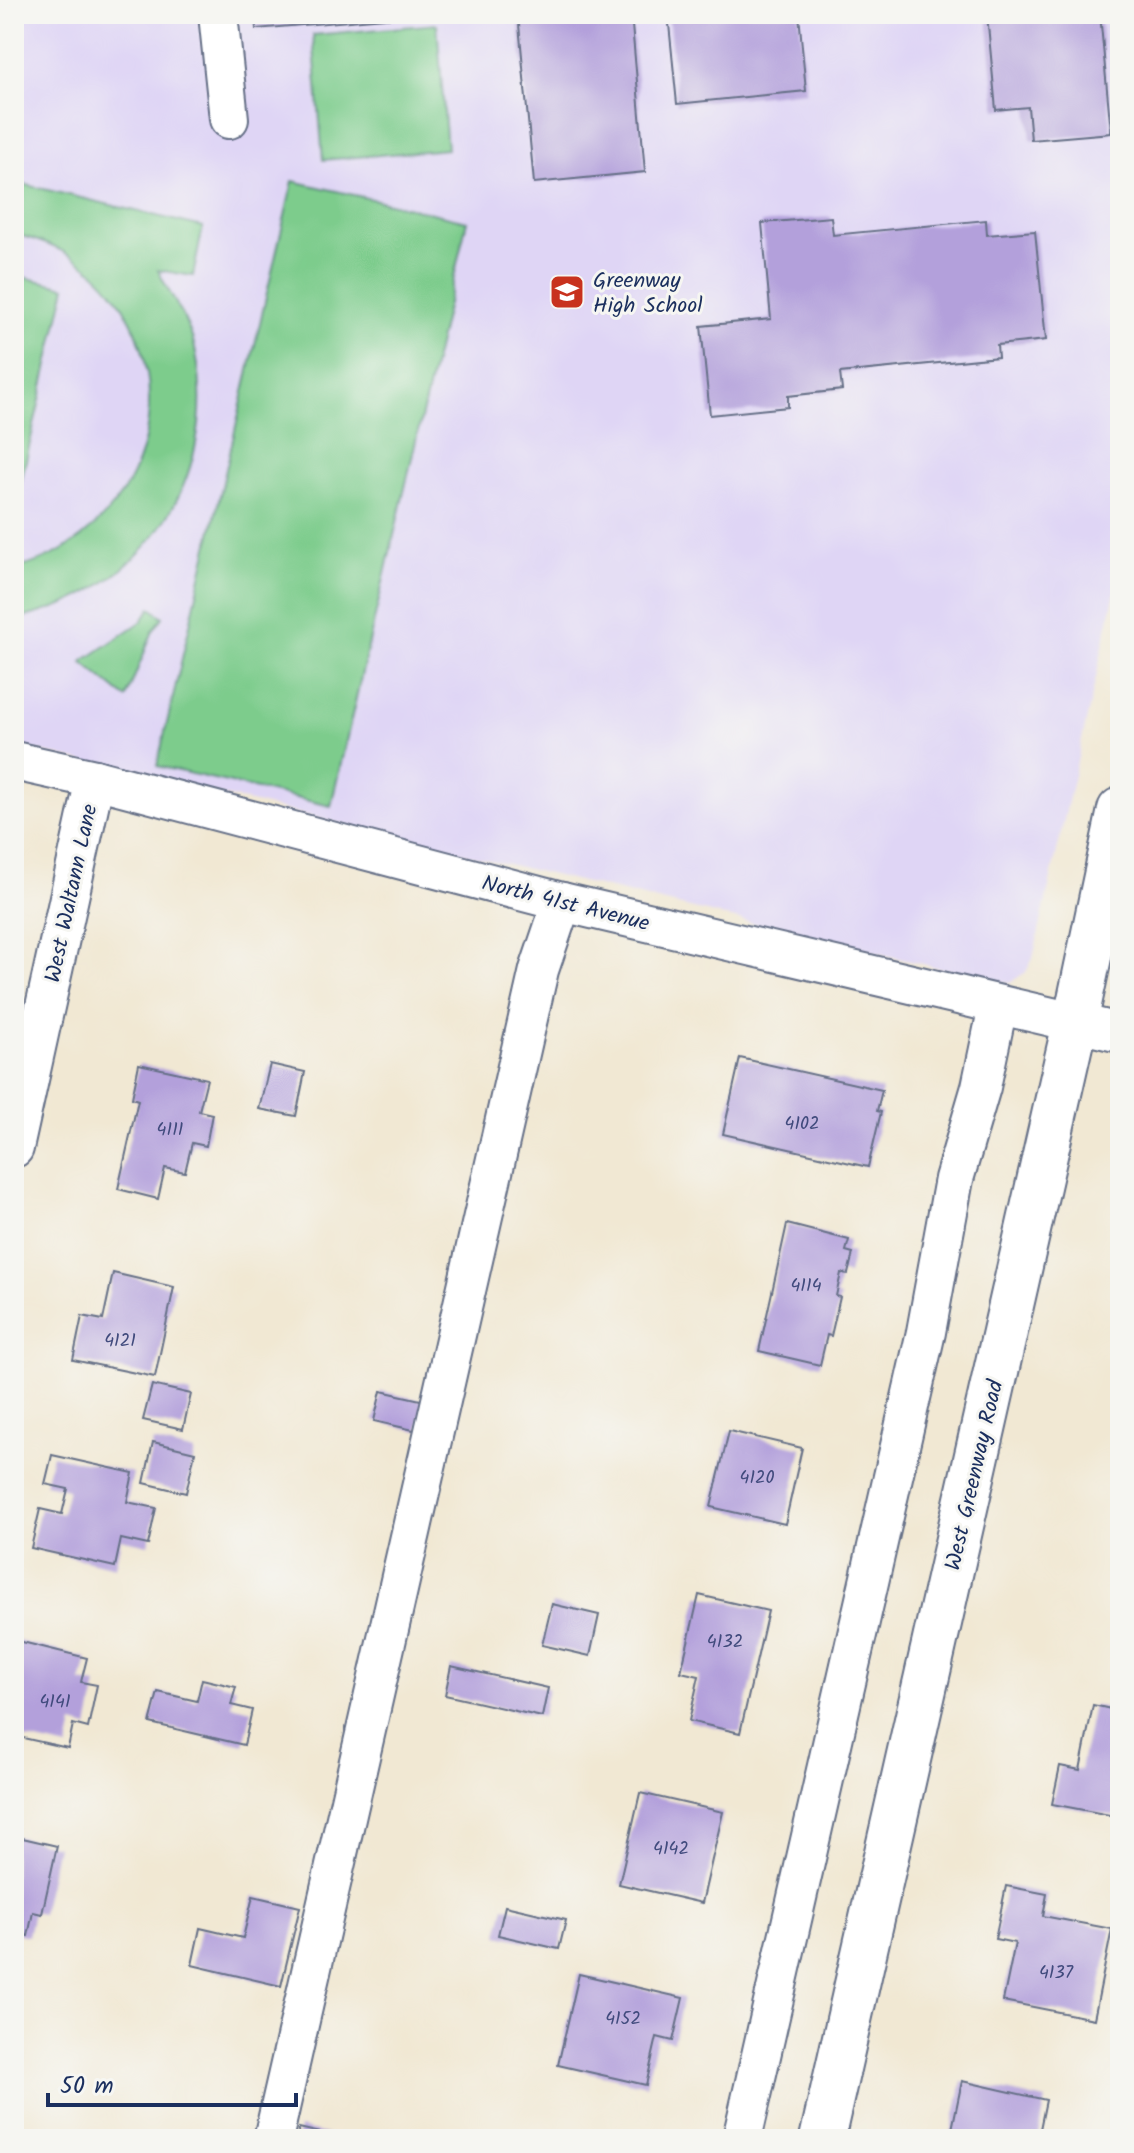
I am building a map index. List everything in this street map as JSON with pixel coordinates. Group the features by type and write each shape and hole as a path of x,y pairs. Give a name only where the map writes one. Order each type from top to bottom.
{"main road":[{"name":"West Greenway Road","path":"822,2139 1075,1023 1120,810"}],"street":[{"path":"218,14 229,119"},
{"name":"North 41st Avenue","path":"14,761 95,779 562,902 1120,1033"},
{"name":"West Waltann Lane","path":"14,1148 95,779"},
{"path":"273,2139 539,970 562,902"},
{"path":"742,2139 926,1332 954,1179 981,1087 998,1006"}],"shaded area":[{"name":"Greenway High School","path":"14,14 1120,14 1120,570 1033,958 1026,972 1011,982 997,982 14,745"}],"green space":[{"path":"437,24 447,149 323,160 313,35"},
{"path":"293,181 467,221 331,806 157,766"},
{"path":"14,182 203,227 193,276 158,270 185,320 196,353 200,400 196,445 183,487 162,525 134,558 100,585 60,606 14,619 14,569 58,553 83,536 115,503 133,473 145,440 149,405 147,370 138,336 122,305 100,278 71,256 14,234"},
{"path":"14,275 66,287 14,512"},
{"path":"151,608 163,617 153,631 126,698 82,662 141,622"}],"building":[{"path":"255,14 408,14 408,16 256,29"},
{"path":"518,14 631,14 645,172 534,183"},
{"path":"668,14 799,14 806,91 677,104"},
{"path":"987,14 1100,14 1111,133 1031,140 1028,107 996,110"},
{"path":"831,217 833,235 986,220 987,235 1035,231 1046,340 997,345 998,357 840,373 842,390 788,396 788,407 710,415 701,326 771,319 762,223"},
{"path":"740,1058 882,1090 877,1111 881,1112 868,1167 723,1134"},
{"path":"139,1064 207,1079 199,1111 212,1114 206,1146 192,1143 185,1172 165,1168 158,1199 118,1189 138,1100 132,1098"},
{"path":"270,1064 305,1072 296,1116 259,1109"},
{"path":"787,1224 849,1240 846,1251 853,1253 848,1274 841,1273 836,1296 840,1297 820,1365 759,1351"},
{"path":"113,1273 174,1287 155,1377 73,1360 82,1316 103,1320"},
{"path":"152,1385 191,1394 183,1429 143,1420"},
{"path":"381,1391 425,1401 418,1431 374,1421"},
{"path":"729,1431 802,1448 785,1524 711,1507"},
{"path":"153,1442 195,1452 186,1493 144,1483"},
{"path":"52,1455 133,1473 127,1502 156,1508 148,1545 121,1539 115,1567 31,1548 40,1509 62,1514 68,1489 45,1484"},
{"path":"699,1595 768,1611 740,1733 689,1721 699,1676 681,1672"},
{"path":"552,1604 599,1615 590,1656 542,1645"},
{"path":"14,1640 87,1658 81,1682 97,1685 88,1728 73,1724 68,1748 14,1736 14,1713 19,1690 14,1689"},
{"path":"451,1666 548,1688 542,1717 445,1695"},
{"path":"202,1679 236,1687 231,1705 252,1710 244,1745 150,1723 158,1692 197,1701"},
{"path":"1093,1705 1120,1711 1120,1817 1052,1804 1060,1766 1080,1770"},
{"path":"640,1793 723,1812 702,1903 619,1884"},
{"path":"14,1836 57,1846 42,1914 33,1912 28,1936 14,1933"},
{"path":"1006,1886 1047,1894 1043,1916 1112,1929 1094,2019 1003,2001 1015,1943 995,1939"},
{"path":"253,1896 300,1907 281,1986 192,1965 200,1928 243,1938"},
{"path":"505,1906 566,1920 559,1949 498,1935"},
{"path":"579,1974 683,1998 673,2041 657,2037 646,2085 558,2065"},
{"path":"962,2081 1046,2100 1038,2139 950,2139"},
{"path":"299,2128 342,2138 342,2139 297,2139"}],"place":[{"name":"Greenway High School","path":"567,292"}]}
